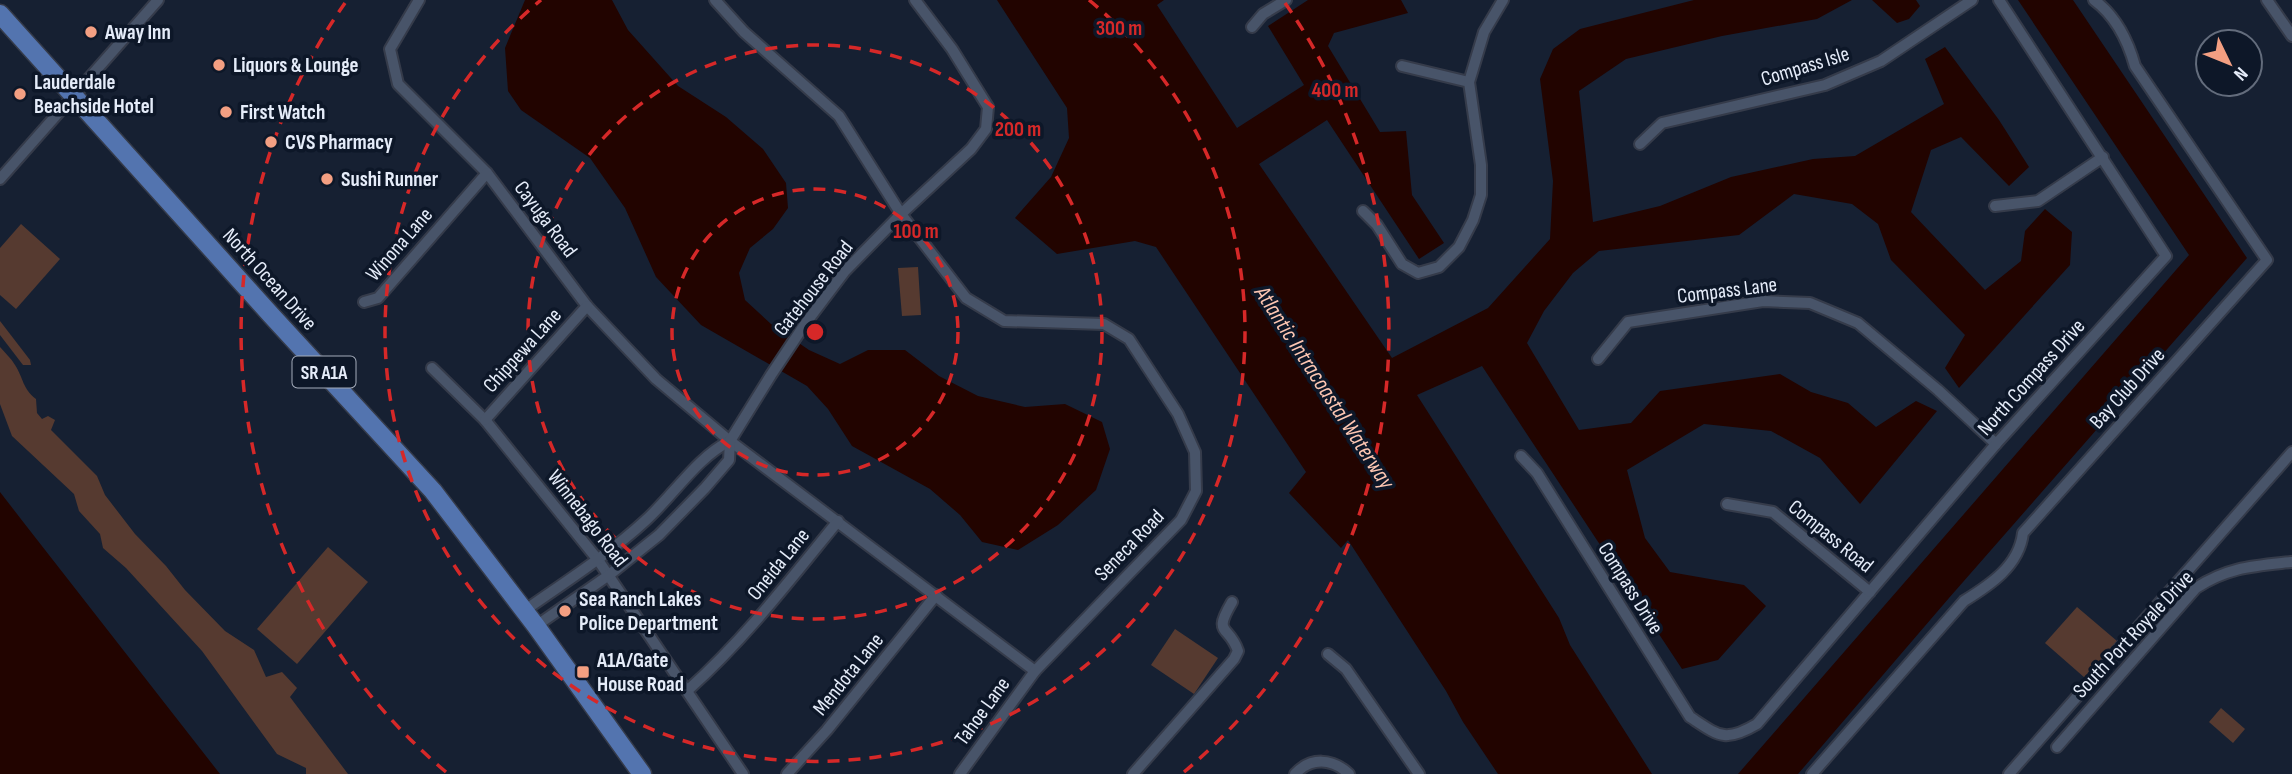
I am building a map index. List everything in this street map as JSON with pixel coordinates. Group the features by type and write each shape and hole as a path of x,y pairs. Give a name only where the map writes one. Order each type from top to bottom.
{"main road":[{"name":"SR A1A","path":"0,14 73,95"},
{"name":"North Ocean Drive","path":"73,95 425,481 536,626"},
{"name":"SR A1A","path":"536,626 642,774"}],"street":[{"path":"0,179 158,0"},
{"name":"Cayuga Road","path":"419,0 390,49 398,85 487,173 587,306 656,379 730,441"},
{"path":"715,0 744,32 839,117 901,214"},
{"name":"Gatehouse Road","path":"536,626 609,575 659,535 705,488 729,460 730,441 771,375 845,271 971,149 986,129 988,107 952,49 915,0"},
{"path":"1252,27 1263,15 1286,0"},
{"path":"1363,211 1377,225 1402,264 1418,274 1439,267 1459,247 1473,220 1480,195 1480,165 1469,82 1484,32 1503,0"},
{"name":"Compass Isle","path":"1640,144 1662,123 1825,85 1881,61 1972,0"},
{"name":"North Compass Drive","path":"1716,734 1738,735 1757,724 1996,444 2166,257 1998,0"},
{"name":"Bay Club Drive","path":"1812,774 1964,601 1992,585 2022,546 2024,533 2267,260 2135,66 2122,31 2103,6 2094,0"},
{"path":"2267,0 2292,36"},
{"path":"1402,65 1469,82"},
{"path":"1995,205 2038,201 2103,157"},
{"name":"Winona Lane","path":"365,302 377,298 487,173"},
{"name":"Seneca Road","path":"901,214 966,298 1003,321 1104,324 1129,339 1178,414 1195,452 1196,491 1181,520 1035,671"},
{"name":"Compass Lane","path":"1598,359 1628,322 1763,301 1810,303 1858,323 1938,390 1996,444"},
{"name":"Chippewa Lane","path":"485,420 587,306"},
{"name":"Winnebago Road","path":"432,368 485,420 598,560 743,774"},
{"path":"730,441 1035,671"},
{"name":"Gatehouse Road","path":"524,611 598,560 646,521 714,449 730,441"},
{"path":"2009,774 2292,452"},
{"name":"Compass Drive","path":"1521,456 1537,474 1690,717 1716,734"},
{"name":"Compass Road","path":"1727,504 1773,512 1870,592"},
{"name":"Oneida Lane","path":"688,690 721,661 759,619 838,521"},
{"path":"2291,559 2292,574"},
{"name":"South Port Royale Drive","path":"2057,747 2196,588 2216,575 2291,559"},
{"name":"Mendota Lane","path":"787,774 827,730 936,595"},
{"path":"1133,774 1234,659 1238,651 1223,629 1221,620 1232,602"},
{"path":"1328,654 1346,669 1416,773"},
{"name":"Tahoe Lane","path":"960,774 1035,671"},
{"path":"1295,774 1304,764 1324,760 1340,765 1349,774"}],"shaded area":[{"path":"21,224 60,259 16,309 0,295 0,248"},
{"path":"918,267 921,315 902,316 898,268"},
{"path":"0,321 31,365 23,365 0,335"},
{"path":"0,347 13,362 26,387 36,399 37,413 42,419 48,416 55,420 51,430 97,476 105,495 135,534 225,631 254,650 266,677 282,672 297,688 290,697 348,774 306,774 306,768 277,754 202,651 126,568 103,548 100,534 79,511 74,494 12,436 0,404"},
{"path":"328,547 368,582 297,664 257,629"},
{"path":"2077,607 2117,641 2085,678 2045,643"},
{"path":"1175,629 1218,658 1194,694 1151,665"},
{"path":"2221,708 2245,729 2233,743 2209,722"}],"water":[{"path":"525,0 612,0 628,30 678,86 726,117 763,149 786,183 788,208 773,229 750,248 739,273 745,300 771,324 809,350 840,364 868,350 905,350 939,376 978,396 1025,407 1065,404 1102,422 1110,449 1096,490 1058,525 1018,550 982,542 960,515 930,489 852,446 828,409 807,386 701,325 656,277 625,208 590,158 521,110 508,91 505,48"},
{"name":"Atlantic Intracoastal Waterway","path":"997,0 1164,0 1157,5 1237,128 1304,85 1268,26 1308,0 1401,0 1408,13 1334,33 1328,46 1380,132 1406,131 1412,195 1444,243 1419,259 1327,120 1259,164 1392,358 1488,308 1550,239 1553,181 1540,79 1553,49 1580,29 1694,0 1852,0 1817,19 1722,36 1626,59 1579,91 1593,222 1660,206 1731,177 1813,159 1855,156 1944,104 1925,59 1945,47 1999,120 2029,167 2009,186 1961,137 1931,150 1911,212 1985,290 2021,261 2025,231 2045,209 2072,232 2070,265 1959,388 1945,368 1965,335 1891,260 1878,224 1852,204 1794,194 1739,235 1599,251 1573,273 1544,311 1527,343 1579,430 1631,423 1660,391 1780,374 1811,392 1848,403 1876,427 1916,401 1937,411 1860,504 1820,458 1771,431 1704,424 1627,470 1645,538 1670,572 1744,585 1766,606 1718,660 1682,669 1482,366 1417,395 1559,618 1570,645 1652,774 1498,774 1348,540 1341,548 1289,493 1306,472 1156,247 1135,241 1057,254 1015,218 1051,177 1069,138 1067,108"},
{"path":"1872,0 1916,0 1920,6 1909,19 1897,23"},
{"path":"2018,0 2073,0 2247,258 1798,774 1738,774 2189,255"},
{"path":"0,492 24,523 220,774 0,774"}],"place":[{"name":"Away Inn","path":"91,32"},
{"name":"Liquors & Lounge","path":"219,65"},
{"name":"Lauderdale Beachside Hotel","path":"20,94"},
{"name":"First Watch","path":"226,112"},
{"name":"CVS Pharmacy","path":"271,142"},
{"name":"Sushi Runner","path":"327,179"},
{"name":"Sea Ranch Lakes Police Department","path":"565,611"},
{"name":"A1A/Gate House Road","path":"583,672"}]}
